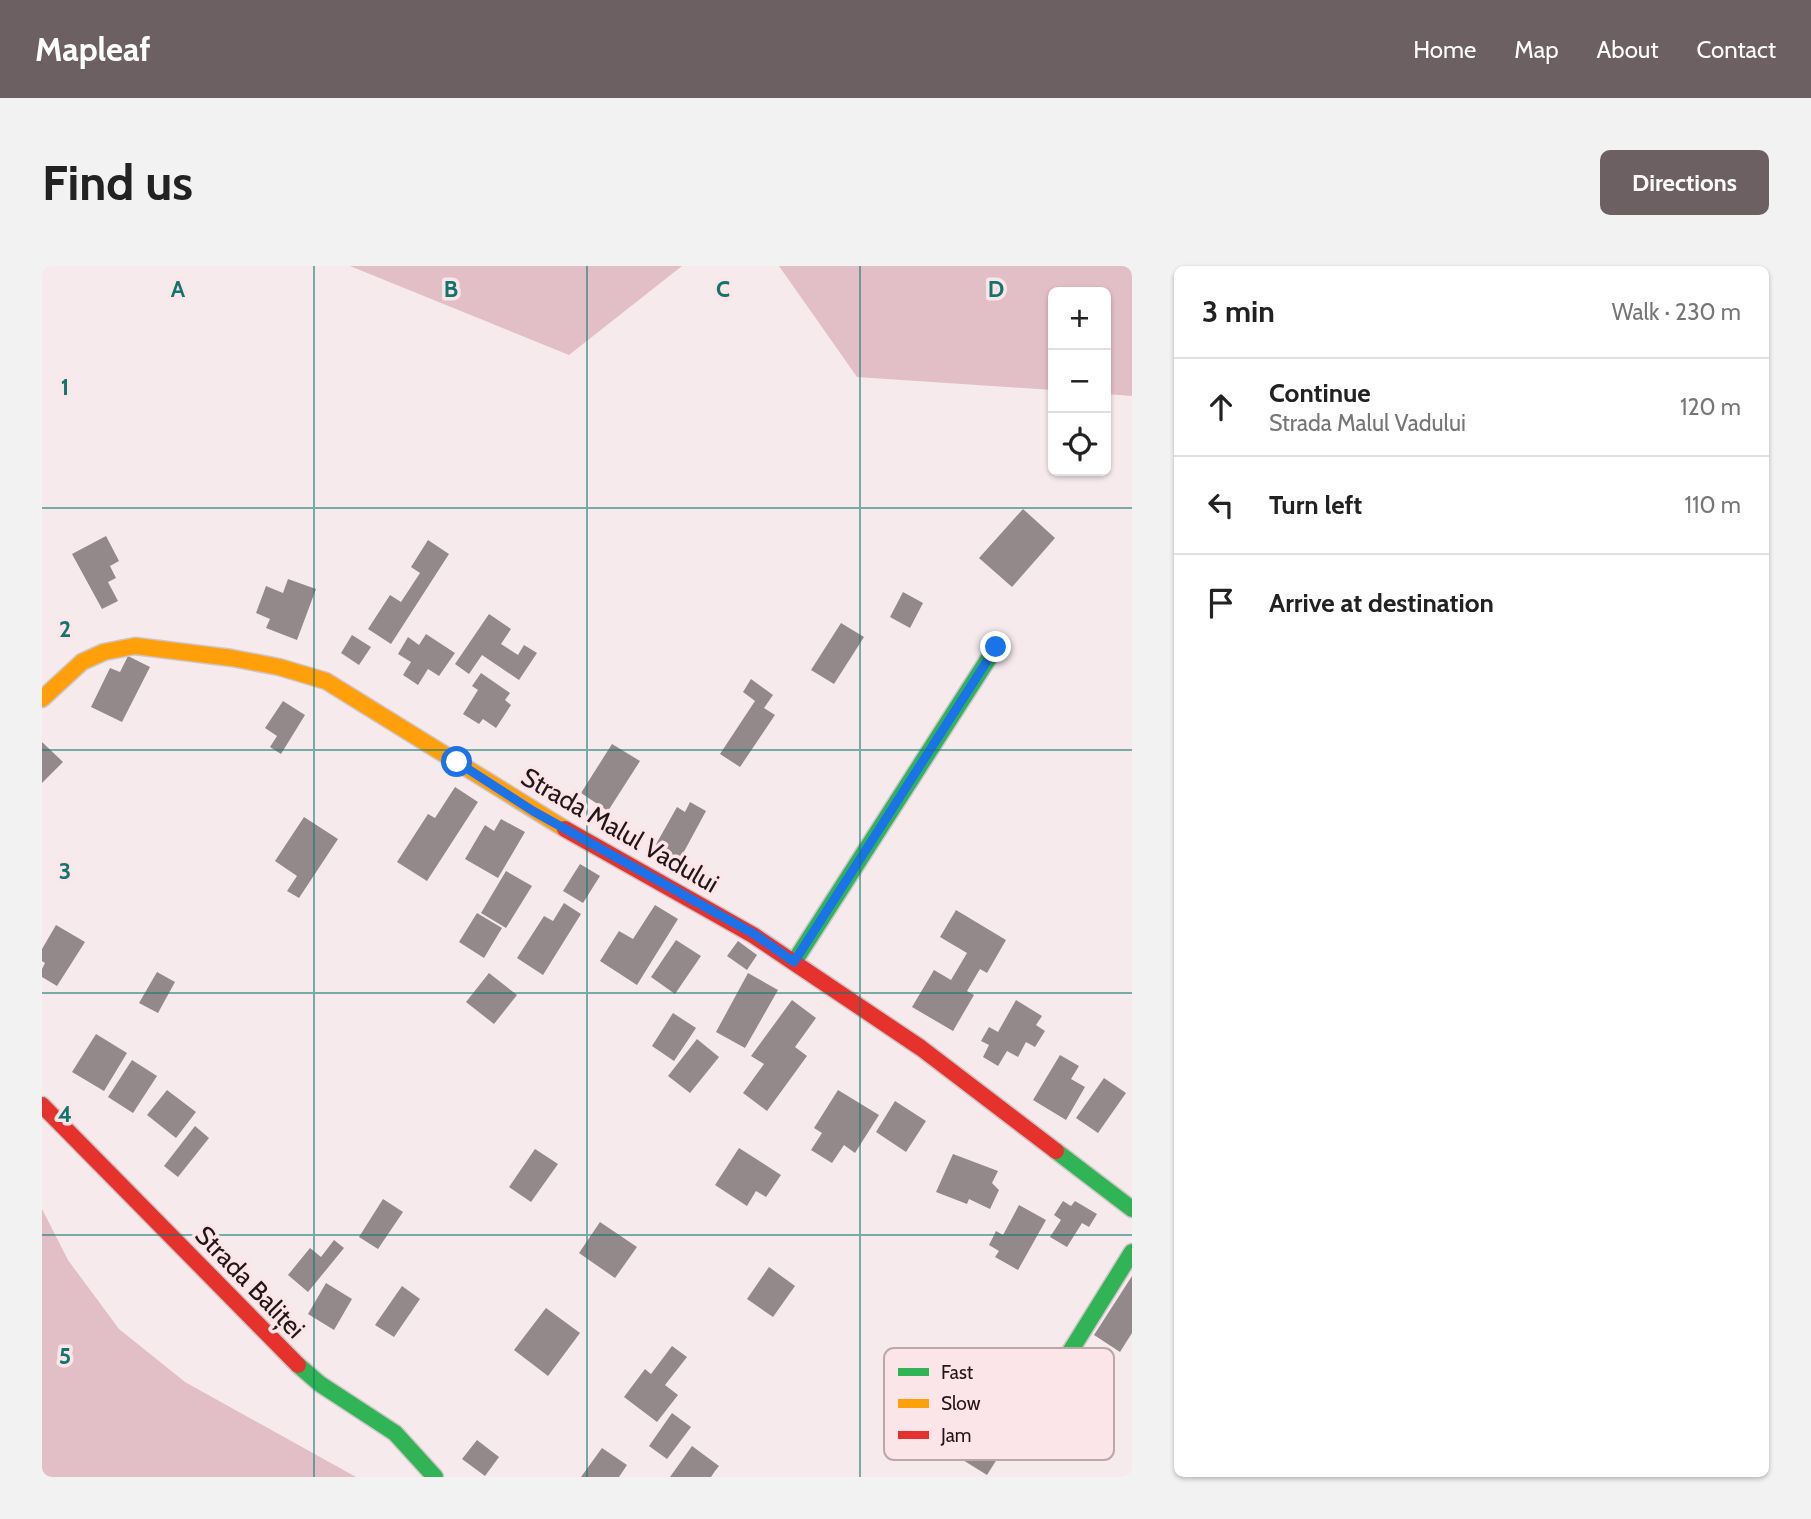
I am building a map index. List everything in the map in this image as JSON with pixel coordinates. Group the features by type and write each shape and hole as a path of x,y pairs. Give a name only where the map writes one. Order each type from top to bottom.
{"street":[{"name":"Strada Malul Vadului","path":"42,699 73,667 91,655 135,646 261,662 293,669 326,681 533,811 754,934 921,1048 1132,1209"},
{"path":"794,962 996,647"},
{"name":"Strada Baliței","path":"42,1105 291,1359 320,1384 395,1433 435,1477"},
{"path":"1072,1348 1132,1252"}],"shaded area":[{"path":"350,266 682,266 569,355"},
{"path":"779,266 1132,266 1132,396 1111,394 1111,287 1048,287 1048,390 857,377"},
{"path":"42,1209 68,1260 119,1329 185,1382 356,1477 42,1477"}],"building":[{"path":"1023,509 1055,538 1012,587 979,558"},
{"path":"106,536 119,561 110,566 116,578 108,582 118,601 102,609 72,554"},
{"path":"428,540 449,554 391,644 368,629 390,595 401,602 420,573 411,567"},
{"path":"288,579 316,589 297,640 266,628 270,619 256,613 266,586 283,593"},
{"path":"903,592 923,603 910,628 890,617"},
{"path":"489,614 511,629 501,644 518,655 524,645 537,653 519,680 482,655 469,674 455,664"},
{"path":"841,623 864,637 834,684 811,670"},
{"path":"426,634 455,653 439,676 428,669 418,685 403,675 411,662 398,654 408,637 419,645"},
{"path":"352,635 371,647 359,665 341,653"},
{"path":"128,656 150,667 122,722 91,707 110,668 120,672"},
{"path":"481,673 510,693 505,700 511,705 496,728 483,719 479,724 463,714 478,690 472,686"},
{"path":"751,679 773,695 764,708 775,715 740,767 720,754 755,701 743,692"},
{"path":"283,701 305,715 281,754 270,747 277,736 265,728"},
{"path":"42,742 63,762 42,783"},
{"path":"612,744 640,761 608,811 581,793"},
{"path":"455,787 478,802 427,881 397,862 428,814 435,818"},
{"path":"690,802 706,811 680,859 655,846 677,807 685,812"},
{"path":"304,817 338,839 299,898 287,891 297,876 275,861"},
{"path":"501,819 525,832 498,878 465,859 485,825 494,831"},
{"path":"580,864 600,876 583,903 563,891"},
{"path":"506,871 532,886 506,928 481,913"},
{"path":"564,903 581,914 543,975 517,958 544,916 553,921"},
{"path":"655,905 678,919 637,985 600,961 619,931 633,939"},
{"path":"956,910 1006,940 987,973 980,969 967,991 974,995 953,1031 912,1007 934,970 951,980 967,953 940,937"},
{"path":"477,913 502,928 484,958 459,942"},
{"path":"56,925 85,942 57,986 42,977 45,963 42,961 42,949"},
{"path":"676,940 701,956 675,994 651,977"},
{"path":"738,941 757,955 747,970 727,956"},
{"path":"157,972 175,982 158,1013 139,1003"},
{"path":"489,973 517,995 494,1024 466,1002"},
{"path":"748,973 778,990 745,1048 716,1032"},
{"path":"792,1000 816,1018 795,1047 807,1056 767,1111 743,1093 764,1064 751,1056"},
{"path":"1016,1000 1042,1016 1036,1025 1045,1031 1035,1047 1026,1042 1018,1057 1007,1051 998,1066 983,1057 989,1045 981,1041 989,1027 998,1032"},
{"path":"673,1013 696,1028 674,1061 652,1046"},
{"path":"96,1034 127,1053 104,1091 72,1072"},
{"path":"697,1039 719,1057 690,1093 668,1076"},
{"path":"1060,1055 1079,1066 1071,1079 1085,1087 1066,1120 1033,1100"},
{"path":"132,1060 157,1076 133,1113 108,1097"},
{"path":"1104,1078 1126,1093 1098,1133 1076,1118"},
{"path":"167,1090 196,1112 176,1138 147,1115"},
{"path":"838,1090 879,1115 855,1153 844,1145 832,1163 811,1150 822,1133 814,1128"},
{"path":"895,1101 926,1121 906,1152 876,1132"},
{"path":"195,1126 209,1138 178,1177 164,1166"},
{"path":"739,1148 781,1175 766,1197 756,1191 747,1206 715,1185"},
{"path":"535,1149 558,1164 531,1202 509,1187"},
{"path":"953,1154 998,1171 992,1183 999,1190 990,1209 969,1199 967,1204 936,1192"},
{"path":"383,1199 403,1212 378,1249 359,1237"},
{"path":"1063,1201 1071,1206 1075,1201 1097,1214 1089,1227 1082,1223 1067,1247 1050,1237 1061,1220 1054,1215"},
{"path":"1019,1205 1046,1220 1018,1270 995,1257 999,1251 989,1245 996,1231 1003,1235"},
{"path":"600,1222 637,1247 615,1278 579,1253"},
{"path":"334,1240 344,1248 308,1292 288,1275 310,1248 321,1257"},
{"path":"769,1267 795,1286 773,1317 747,1299"},
{"path":"1132,1276 1132,1333 1120,1352 1094,1335"},
{"path":"326,1283 352,1299 334,1330 308,1314"},
{"path":"402,1286 420,1299 394,1337 375,1325"},
{"path":"546,1308 580,1333 548,1376 514,1350"},
{"path":"672,1346 687,1357 665,1385 678,1395 657,1422 624,1397 645,1369 651,1374"},
{"path":"672,1413 691,1427 667,1459 649,1446"},
{"path":"477,1440 499,1457 485,1476 462,1459"},
{"path":"692,1446 719,1466 711,1477 670,1477"},
{"path":"602,1448 627,1465 619,1477 581,1477"},
{"path":"963,1460 996,1460 987,1475"}],"traffic: fast":[{"path":"794,962 996,647"},
{"path":"1056,1151 1132,1209"},
{"path":"1072,1348 1132,1252"},
{"path":"298,1365 320,1384 395,1433 435,1477"}],"traffic: slow":[{"path":"42,699 82,662 104,652 135,646 232,658 279,667 326,681 565,829"}],"traffic: jam":[{"path":"565,829 753,935 921,1048 1056,1151"},
{"path":"42,1105 298,1365"}],"route":[{"path":"457,762 533,811 754,934 794,962 996,647"}]}
